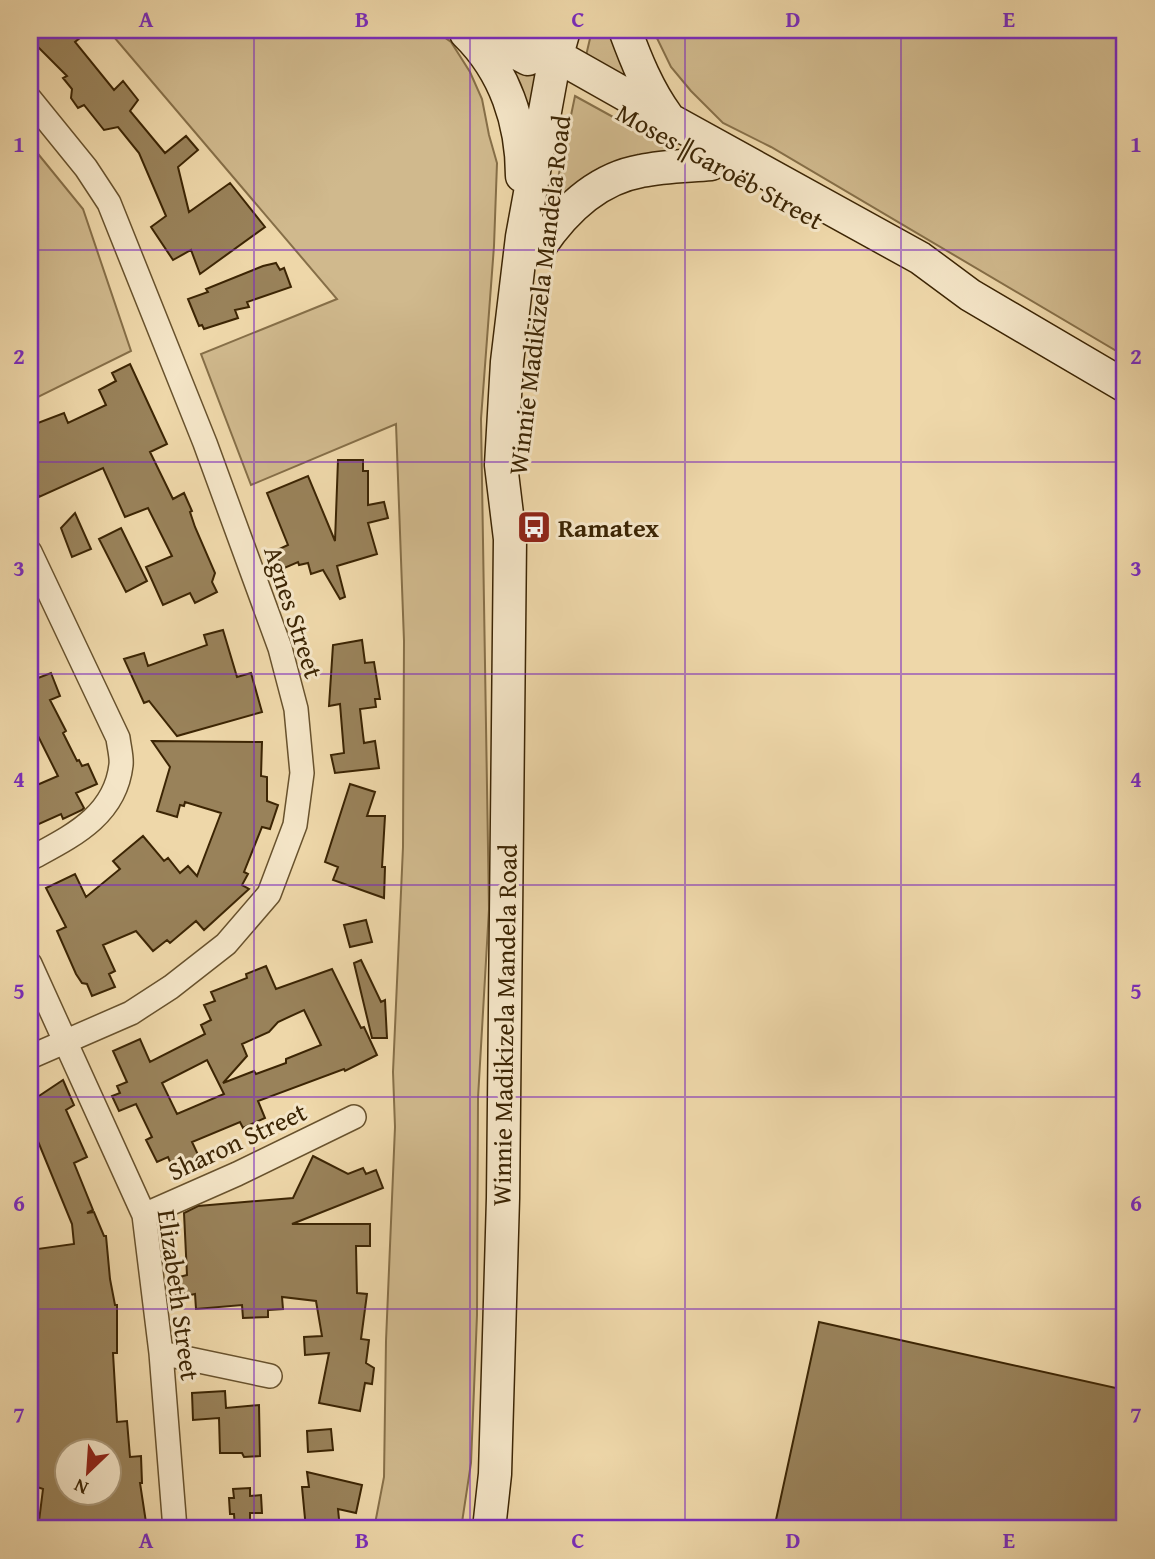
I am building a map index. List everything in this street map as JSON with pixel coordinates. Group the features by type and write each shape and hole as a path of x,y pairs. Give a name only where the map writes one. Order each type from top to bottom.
{"main road":[{"path":"464,30 489,60 506,90 517,119 531,242"},
{"name":"Moses ǁGaroëb Street","path":"473,30 562,60 711,164 914,272 970,295"},
{"name":"Moses ǁGaroëb Street","path":"511,30 920,258 970,295 1125,386"},
{"name":"Winnie Madikizela Mandela Road","path":"489,1529 495,1474 503,1198 509,520 501,465 503,409 562,60 581,30"},
{"path":"625,30 647,83 672,121"},
{"path":"531,242 587,194 614,179 640,171 711,164"}],"street":[{"name":"Agnes Street","path":"30,99 86,168 109,203 205,443 280,648 296,709 302,773 295,825 269,894 226,944 171,987 131,1013 30,1057"},
{"path":"30,552 118,738 121,765 112,794 101,813 79,832 30,859"},
{"name":"Elizabeth Street","path":"30,964 144,1215 160,1353 175,1529"},
{"name":"Sharon Street","path":"144,1215 237,1174 354,1117"},
{"path":"160,1353 270,1376"}],"shaded area":[{"path":"108,30 434,30 451,42 470,72 482,99 497,163 494,246 481,419 489,909 478,1098 477,1315 471,1463 461,1529 374,1529 384,1477 386,1341 395,1127 393,1072 403,847 404,641 396,424 251,485 201,354 337,299"},
{"path":"592,30 614,30 638,86 585,60"},
{"path":"653,30 1125,30 1125,356 771,147 723,123 671,67"},
{"path":"497,53 545,76 531,142"},
{"path":"575,96 684,156 550,217"},
{"path":"30,144 83,209 131,351 30,401"}],"building":[{"path":"44,30 90,30 75,42 114,90 123,81 138,100 130,111 165,153 186,136 198,150 178,167 189,212 230,183 265,227 200,274 191,250 173,260 151,227 166,216 139,153 118,127 104,130 84,105 78,108 71,98 72,89 63,78 67,76 33,42"},
{"path":"276,263 280,270 284,268 291,287 247,302 249,307 235,310 238,318 204,329 202,325 199,326 188,299 208,292 206,289"},
{"path":"130,364 167,444 150,452 173,499 184,493 215,573 212,582 217,592 195,603 190,593 163,605 146,567 172,556 148,508 125,517 103,468 39,497 30,476 30,426 64,413 68,423 106,405 99,390 116,381 112,373"},
{"path":"338,460 363,460 363,471 368,471 368,505 384,502 388,518 368,523 377,554 337,566 345,597 340,599 323,570 311,574 308,563 299,565 298,562 282,569 275,551 288,545 267,493 308,476 335,541"},
{"path":"75,513 91,549 72,557 61,528"},
{"path":"121,528 147,581 126,592 99,539"},
{"path":"223,630 237,677 251,673 262,712 177,736 149,701 144,703 124,659 144,653 148,666 207,645 204,635"},
{"path":"362,640 365,663 374,662 380,699 375,699 376,707 360,709 364,743 375,741 379,768 335,773 331,755 344,753 340,704 329,706 333,645"},
{"path":"51,673 60,696 50,700 66,731 63,733 77,761 79,760 82,766 88,764 97,784 76,793 84,808 82,810 63,819 61,814 30,828 30,788 58,776 30,720 30,681"},
{"path":"152,741 262,742 261,776 267,777 267,801 278,805 270,829 262,827 244,872 248,874 242,885 249,889 204,930 196,921 170,943 167,940 153,951 136,931 103,945 115,971 109,974 115,987 92,996 87,984 82,983 76,974 57,931 66,927 46,888 75,874 86,897 120,869 113,861 143,836 164,861 168,858 180,873 188,866 197,876 221,813 185,802 184,806 180,805 177,817 157,811 170,767"},
{"path":"350,784 375,792 367,816 385,816 382,867 385,867 384,898 333,880 338,867 325,862"},
{"path":"366,920 372,942 350,947 344,925"},
{"path":"361,960 381,1002 385,1000 387,1038 372,1038 354,963"},
{"path":"266,966 276,989 332,969 377,1055 345,1071 344,1069 258,1101 265,1118 243,1128 240,1122 192,1142 200,1159 174,1171 168,1157 157,1162 146,1140 152,1137 136,1104 119,1111 112,1096 120,1093 117,1086 127,1082 113,1051 140,1039 150,1062 205,1034 201,1025 211,1020 204,1005 215,1001 211,992 247,978 246,974","holes":["304,1010 321,1045 286,1059 286,1063 223,1083 247,1056 242,1044 269,1032 278,1022","207,1060 224,1094 177,1114 162,1083"]},
{"path":"63,1080 74,1105 66,1110 87,1157 74,1163 93,1210 87,1213 94,1212 106,1236 110,1279 117,1305 117,1353 113,1353 117,1422 127,1421 130,1457 141,1456 140,1483 147,1529 38,1529 43,1489 37,1487 30,1454 30,1250 74,1244 72,1224 30,1122 30,1102"},
{"path":"313,1156 348,1174 363,1168 366,1174 376,1170 383,1188 292,1224 370,1224 370,1246 356,1246 357,1293 367,1294 361,1339 369,1340 366,1363 374,1368 372,1384 365,1383 360,1411 319,1403 329,1353 305,1355 304,1337 322,1336 316,1301 282,1297 283,1309 268,1310 268,1317 243,1318 242,1305 196,1309 195,1294 172,1299 168,1280 187,1275 184,1213 198,1206 293,1198"},
{"path":"819,1322 1125,1390 1125,1496 1118,1529 774,1529"},
{"path":"225,1391 226,1408 259,1405 260,1456 244,1457 242,1453 220,1453 219,1418 193,1420 192,1393"},
{"path":"331,1429 333,1450 308,1452 307,1431"},
{"path":"307,1472 362,1485 356,1513 338,1509 340,1529 306,1529 302,1487 309,1487"},
{"path":"250,1488 250,1496 261,1495 262,1513 250,1513 250,1529 235,1529 229,1498 234,1498 233,1489"}],"place":[{"name":"Ramatex","path":"534,527"}]}
